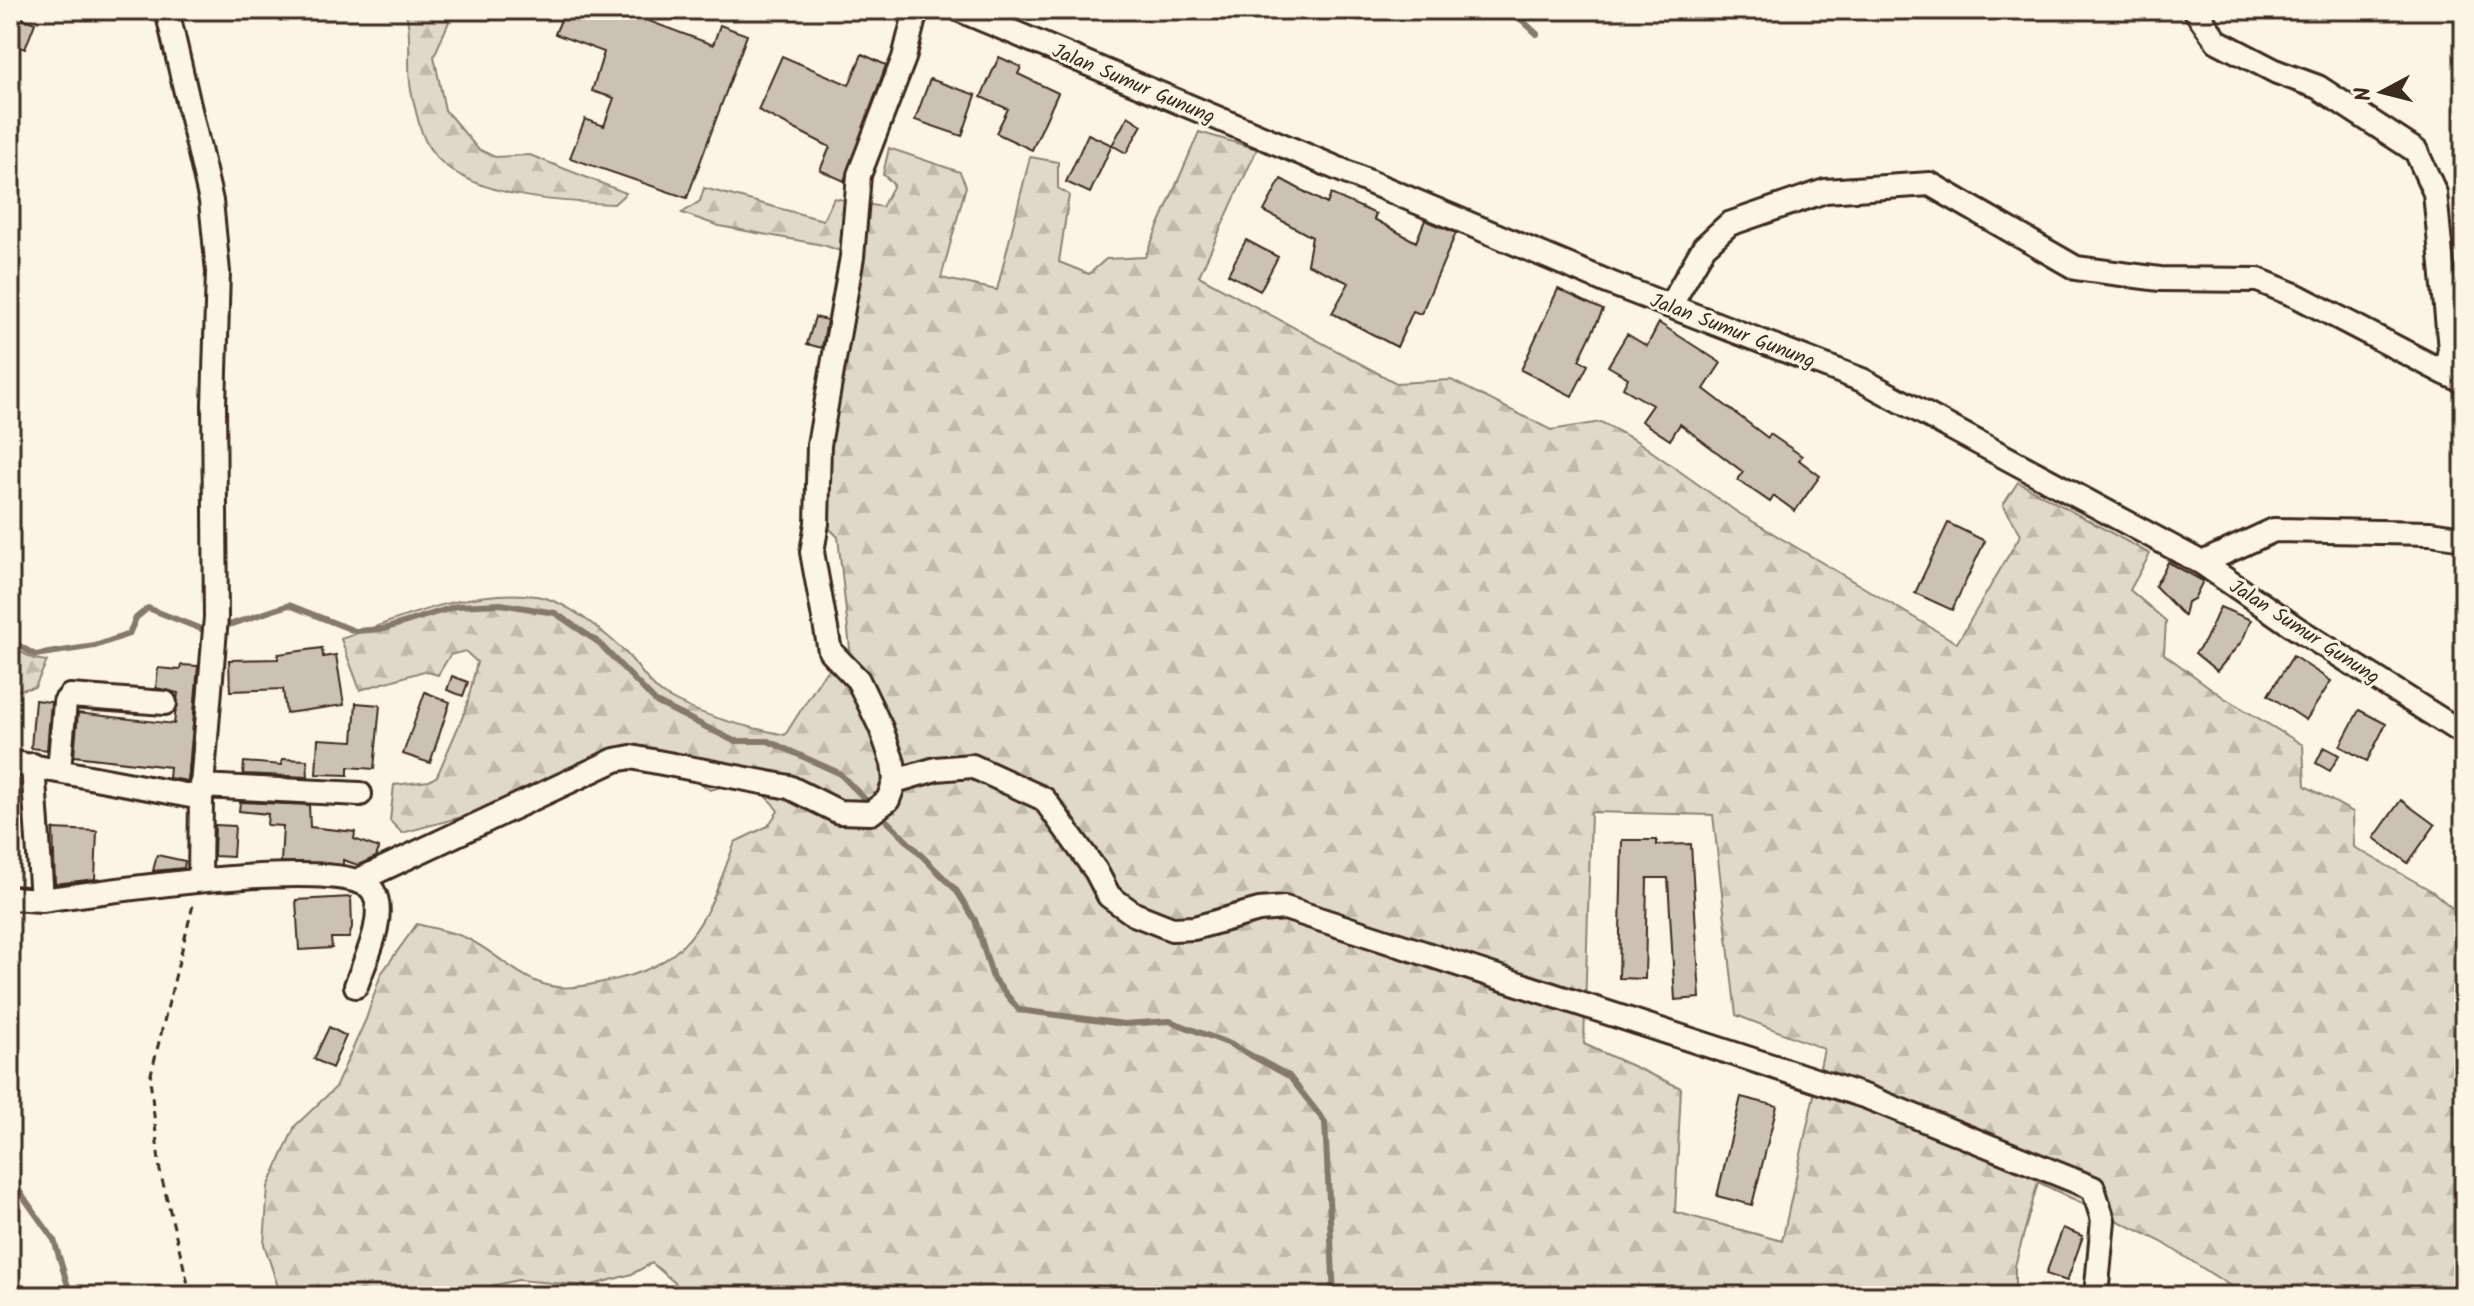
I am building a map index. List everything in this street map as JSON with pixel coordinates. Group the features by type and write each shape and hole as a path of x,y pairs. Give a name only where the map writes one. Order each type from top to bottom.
{"street":[{"path":"167,10 211,201 218,272 214,405 216,617 202,792 200,879"},
{"path":"884,798 881,728 858,680 830,651 812,552 817,523 819,445 852,257 859,175 904,58 916,10"},
{"name":"Jalan Sumur Gunung","path":"960,10 1670,306 1862,380 2202,563 2296,628 2464,734"},
{"path":"2195,10 2217,41 2277,72 2318,87 2416,151 2435,193 2454,377"},
{"path":"1670,306 1704,247 1729,224 1825,191 1930,184 2076,268 2160,279 2258,280 2454,377"},
{"path":"2202,563 2274,530 2430,533 2464,538"},
{"path":"59,770 65,702 70,696 165,703"},
{"path":"359,880 615,760 631,757 789,787 839,812 884,798 936,769 972,766 1044,799 1096,871 1109,896 1134,914 1172,929 1194,928 1259,910 1285,908 1867,1097 2093,1188 2103,1220 2103,1248 2096,1296"},
{"path":"10,762 202,792 360,794"},
{"path":"33,765 42,900"},
{"path":"10,898 42,900 200,879 301,876 359,880 373,889 378,903 356,986"}],"path":[{"path":"191,1296 160,1171 150,1078 200,879"}],"green space":[{"path":"405,10 459,10 451,17 434,56 445,110 478,149 495,157 530,155 626,193 614,204 541,199 489,187 465,178 445,165 426,143 416,112 411,90 409,29"},
{"path":"1199,132 1257,149 1199,276 1396,383 1451,380 1551,430 1601,422 1637,441 1737,512 1957,643 2021,534 2003,505 2018,482 2150,554 2130,590 2166,621 2164,654 2223,697 2303,745 2305,786 2353,812 2354,847 2432,891 2464,918 2464,1296 2246,1296 2162,1242 2038,1182 2015,1266 2015,1286 2033,1296 690,1296 652,1263 632,1274 589,1286 518,1280 447,1296 281,1296 264,1244 268,1187 295,1126 335,1088 366,1019 381,974 417,924 464,937 532,980 550,986 580,986 633,975 658,964 677,951 692,935 715,895 735,842 768,826 778,811 764,794 748,786 731,785 710,790 668,762 618,761 542,803 473,814 402,833 390,821 394,785 429,781 437,776 466,709 477,662 465,651 450,655 438,675 424,671 360,690 341,639 462,600 512,594 536,596 559,603 594,625 623,650 653,686 678,703 738,724 785,735 822,677 850,649 838,537 826,525 829,442 864,259 823,245 719,226 682,213 700,201 704,188 823,220 834,198 882,207 894,185 883,174 889,148 960,172 966,186 941,278 997,290 1030,157 1058,162 1058,188 1069,195 1059,262 1089,274 1106,259 1145,257","holes":["1591,812 1713,815 1736,1015 1824,1049 1782,1241 1675,1212 1681,1088 1584,1044"]},
{"path":"10,646 34,659 47,661 35,687 10,692"}],"building":[{"path":"565,10 649,10 646,20 713,45 720,25 747,35 687,198 570,158 585,119 604,126 614,98 592,91 604,52 555,34"},
{"path":"10,13 35,23 25,49 10,43"},
{"path":"862,54 886,65 844,181 820,170 830,147 758,110 782,56 849,85"},
{"path":"999,57 1021,67 1018,74 1058,93 1032,150 996,133 1008,109 981,97"},
{"path":"930,79 976,95 962,136 915,120"},
{"path":"1128,116 1142,125 1126,153 1112,145"},
{"path":"1088,134 1112,145 1090,193 1066,182"},
{"path":"1281,179 1327,204 1331,194 1376,214 1374,219 1416,242 1425,220 1456,233 1421,314 1413,311 1397,347 1332,313 1349,283 1307,264 1312,237 1264,211"},
{"path":"1246,240 1278,257 1260,291 1228,274"},
{"path":"1558,289 1603,310 1579,360 1588,365 1572,396 1521,370"},
{"path":"815,317 827,320 822,348 807,344"},
{"path":"1659,323 1721,363 1704,389 1768,438 1770,434 1802,456 1799,460 1820,476 1795,511 1774,496 1770,502 1738,480 1743,472 1680,424 1670,440 1641,421 1652,405 1623,388 1628,378 1608,366 1627,334 1647,346"},
{"path":"1948,523 1985,541 1952,610 1915,593"},
{"path":"2168,562 2203,581 2194,599 2187,602 2184,616 2155,586"},
{"path":"2220,607 2251,620 2242,641 2217,671 2195,653 2205,641"},
{"path":"322,648 323,657 336,655 344,705 286,713 283,689 230,691 229,660 278,659 278,654"},
{"path":"2293,656 2331,681 2306,720 2268,695"},
{"path":"181,665 198,666 188,781 169,778 170,767 74,756 78,713 174,724 178,693 156,688 158,668 180,670"},
{"path":"452,676 468,682 463,696 447,690"},
{"path":"425,692 450,702 430,763 403,754"},
{"path":"35,700 51,702 47,750 31,748"},
{"path":"356,703 380,705 374,769 348,767 348,775 316,774 318,739 353,741"},
{"path":"2359,710 2386,724 2367,761 2340,746"},
{"path":"2324,747 2339,755 2330,771 2316,763"},
{"path":"282,759 307,760 308,777 243,774 244,762 282,765"},
{"path":"2401,800 2435,825 2408,863 2374,838"},
{"path":"240,802 309,805 310,827 355,832 354,839 379,848 376,857 358,865 343,860 343,865 281,862 283,826 267,825 268,814 239,811"},
{"path":"215,825 235,826 233,857 214,856"},
{"path":"53,829 97,831 95,879 55,884"},
{"path":"1622,840 1657,840 1657,845 1691,844 1700,998 1675,1000 1668,878 1647,878 1645,979 1619,978"},
{"path":"157,855 185,861 184,868 153,871"},
{"path":"351,897 352,927 349,938 331,938 332,948 299,950 296,900"},
{"path":"329,1027 346,1036 332,1068 314,1059"},
{"path":"1741,1097 1777,1106 1752,1205 1717,1196"},
{"path":"2063,1228 2083,1236 2067,1281 2046,1274"}],"waterway":[{"path":"1511,10 1537,34"},
{"path":"220,628 289,605 355,631 384,629 457,606 501,604 555,613 598,642 656,702 734,741 768,741 839,773 872,806"},
{"path":"10,640 35,655 95,646 129,634 136,618 148,608 201,629 209,628"},
{"path":"880,814 956,890 975,920 993,978 1019,1010 1124,1024 1170,1021 1230,1044 1289,1076 1325,1122 1334,1296"},
{"path":"10,1178 54,1240 71,1296"}]}
